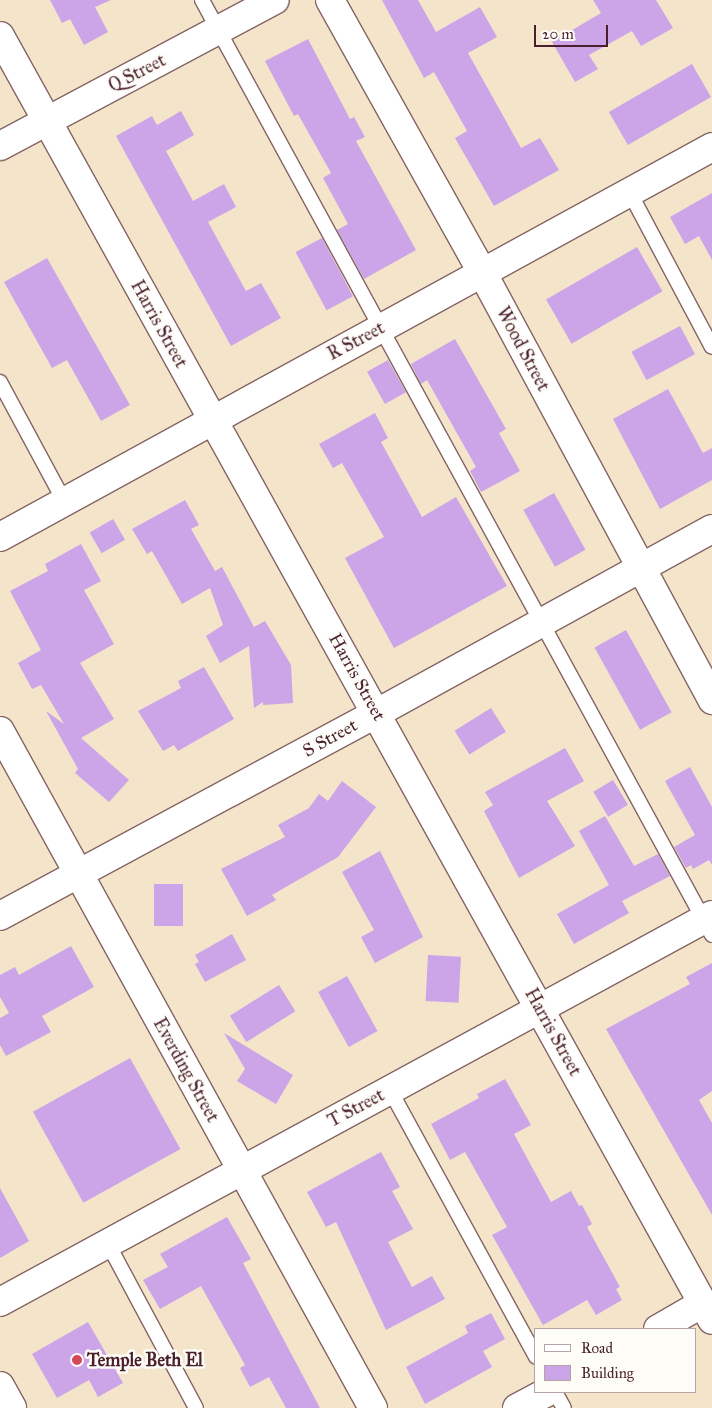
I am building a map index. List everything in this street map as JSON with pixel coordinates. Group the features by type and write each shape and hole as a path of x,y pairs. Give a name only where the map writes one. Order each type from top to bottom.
{"street":[{"name":"Q Street","path":"0,146 275,0"},
{"name":"Wood Street","path":"330,0 484,274 712,700"},
{"name":"Harris Street","path":"0,36 540,1008 709,1307"},
{"name":"R Street","path":"0,537 212,419 484,274 712,146"},
{"name":"S Street","path":"0,916 377,713 712,529"},
{"name":"Everding Street","path":"0,731 373,1408"},
{"name":"T Street","path":"0,1302 241,1169 540,1008 709,923"},
{"path":"660,1328 709,1307"},
{"path":"0,1386 12,1408"},
{"path":"517,1408 545,1393"}],"lane":[{"path":"202,0 382,327 540,623 709,923"},
{"path":"630,192 712,347"},
{"path":"0,382 64,501"},
{"path":"390,1090 534,1352"},
{"path":"107,1242 196,1408"},
{"path":"556,1393 564,1408"}],"building":[{"path":"50,0 111,0 95,7 108,32 84,45 70,19 62,23"},
{"path":"382,0 418,0 436,32 480,7 497,37 468,53 521,148 540,138 559,170 494,206 455,138 467,131 434,72 424,78"},
{"path":"593,0 656,0 673,28 641,46 632,31 589,55 598,69 575,82 552,42 601,13"},
{"path":"308,39 350,119 354,117 365,137 356,141 416,250 364,279 337,230 348,224 323,178 331,173 298,114 294,116 265,61"},
{"path":"692,64 711,97 628,145 609,112"},
{"path":"181,111 194,135 166,151 193,201 224,184 236,207 208,222 246,291 261,283 281,318 231,346 116,136 152,116 157,125"},
{"path":"712,193 712,260 699,236 685,244 670,217"},
{"path":"322,238 353,296 326,310 296,252"},
{"path":"637,247 662,291 572,344 546,300"},
{"path":"47,258 130,405 101,421 67,360 52,368 4,282"},
{"path":"680,326 695,354 646,380 631,352"},
{"path":"455,339 506,429 499,433 520,471 481,492 470,471 476,467 427,380 421,384 411,364"},
{"path":"388,360 406,392 385,404 367,372"},
{"path":"668,389 703,453 712,448 712,480 660,509 613,419"},
{"path":"375,413 388,438 381,442 422,517 456,497 507,586 394,648 345,558 384,537 342,463 333,468 319,444"},
{"path":"554,493 586,550 555,567 523,510"},
{"path":"185,500 199,525 191,529 215,571 222,567 254,627 265,621 291,665 293,703 263,705 263,702 254,708 249,646 220,663 206,636 223,625 210,588 182,604 152,551 147,554 132,529"},
{"path":"113,519 125,540 102,553 90,532"},
{"path":"81,544 101,581 84,590 114,644 80,663 114,719 81,738 129,780 109,802 75,773 78,769 46,711 64,724 41,685 32,689 18,663 41,650 10,591 48,571 45,564"},
{"path":"626,630 672,712 640,730 595,647"},
{"path":"204,667 234,719 178,751 174,745 163,751 138,711 181,688 178,681"},
{"path":"491,708 506,732 469,755 455,731"},
{"path":"565,748 584,781 547,801 575,846 519,878 484,811 493,805 485,792"},
{"path":"690,767 712,807 712,865 709,860 693,869 691,865 686,868 674,847 695,835 665,781"},
{"path":"613,780 628,805 608,817 593,792"},
{"path":"342,781 376,807 338,857 272,895 276,900 247,916 221,869 285,837 278,825 309,808 319,794 328,801"},
{"path":"605,816 634,866 658,854 670,876 622,901 629,913 574,944 557,914 609,885 579,831"},
{"path":"380,851 423,937 375,963 361,937 374,930 342,872"},
{"path":"154,884 183,884 183,926 154,926"},
{"path":"232,934 246,960 205,982 195,964 199,962 195,955"},
{"path":"71,946 94,987 42,1016 51,1032 6,1056 0,1045 0,1018 9,1013 0,997 0,975 15,967 19,975"},
{"path":"428,955 461,957 459,1003 426,1001"},
{"path":"712,963 712,1091 699,1100 712,1123 712,1215 606,1029 690,984 686,977"},
{"path":"347,976 378,1031 349,1047 318,992"},
{"path":"279,985 295,1011 246,1042 230,1016"},
{"path":"224,1033 293,1075 276,1104 237,1081 245,1069"},
{"path":"130,1058 180,1149 83,1203 33,1112"},
{"path":"505,1079 531,1125 514,1134 551,1202 571,1191 579,1206 582,1205 592,1224 587,1227 620,1287 616,1289 622,1300 596,1315 587,1300 543,1325 492,1235 507,1227 465,1152 450,1160 431,1124 479,1098 477,1094"},
{"path":"381,1152 400,1187 392,1191 413,1229 388,1242 412,1287 432,1276 445,1299 386,1330 336,1222 326,1227 307,1192"},
{"path":"0,1188 29,1241 0,1258"},
{"path":"227,1217 251,1259 243,1263 320,1408 286,1408 269,1377 250,1387 240,1368 245,1365 201,1286 160,1309 143,1280 168,1267 160,1254"},
{"path":"491,1313 505,1339 483,1351 492,1367 425,1404 406,1367 468,1333 465,1326"},
{"path":"88,1322 123,1383 98,1397 89,1380 57,1398 32,1354"}],"place":[{"name":"Temple Beth El","path":"77,1360"}]}
